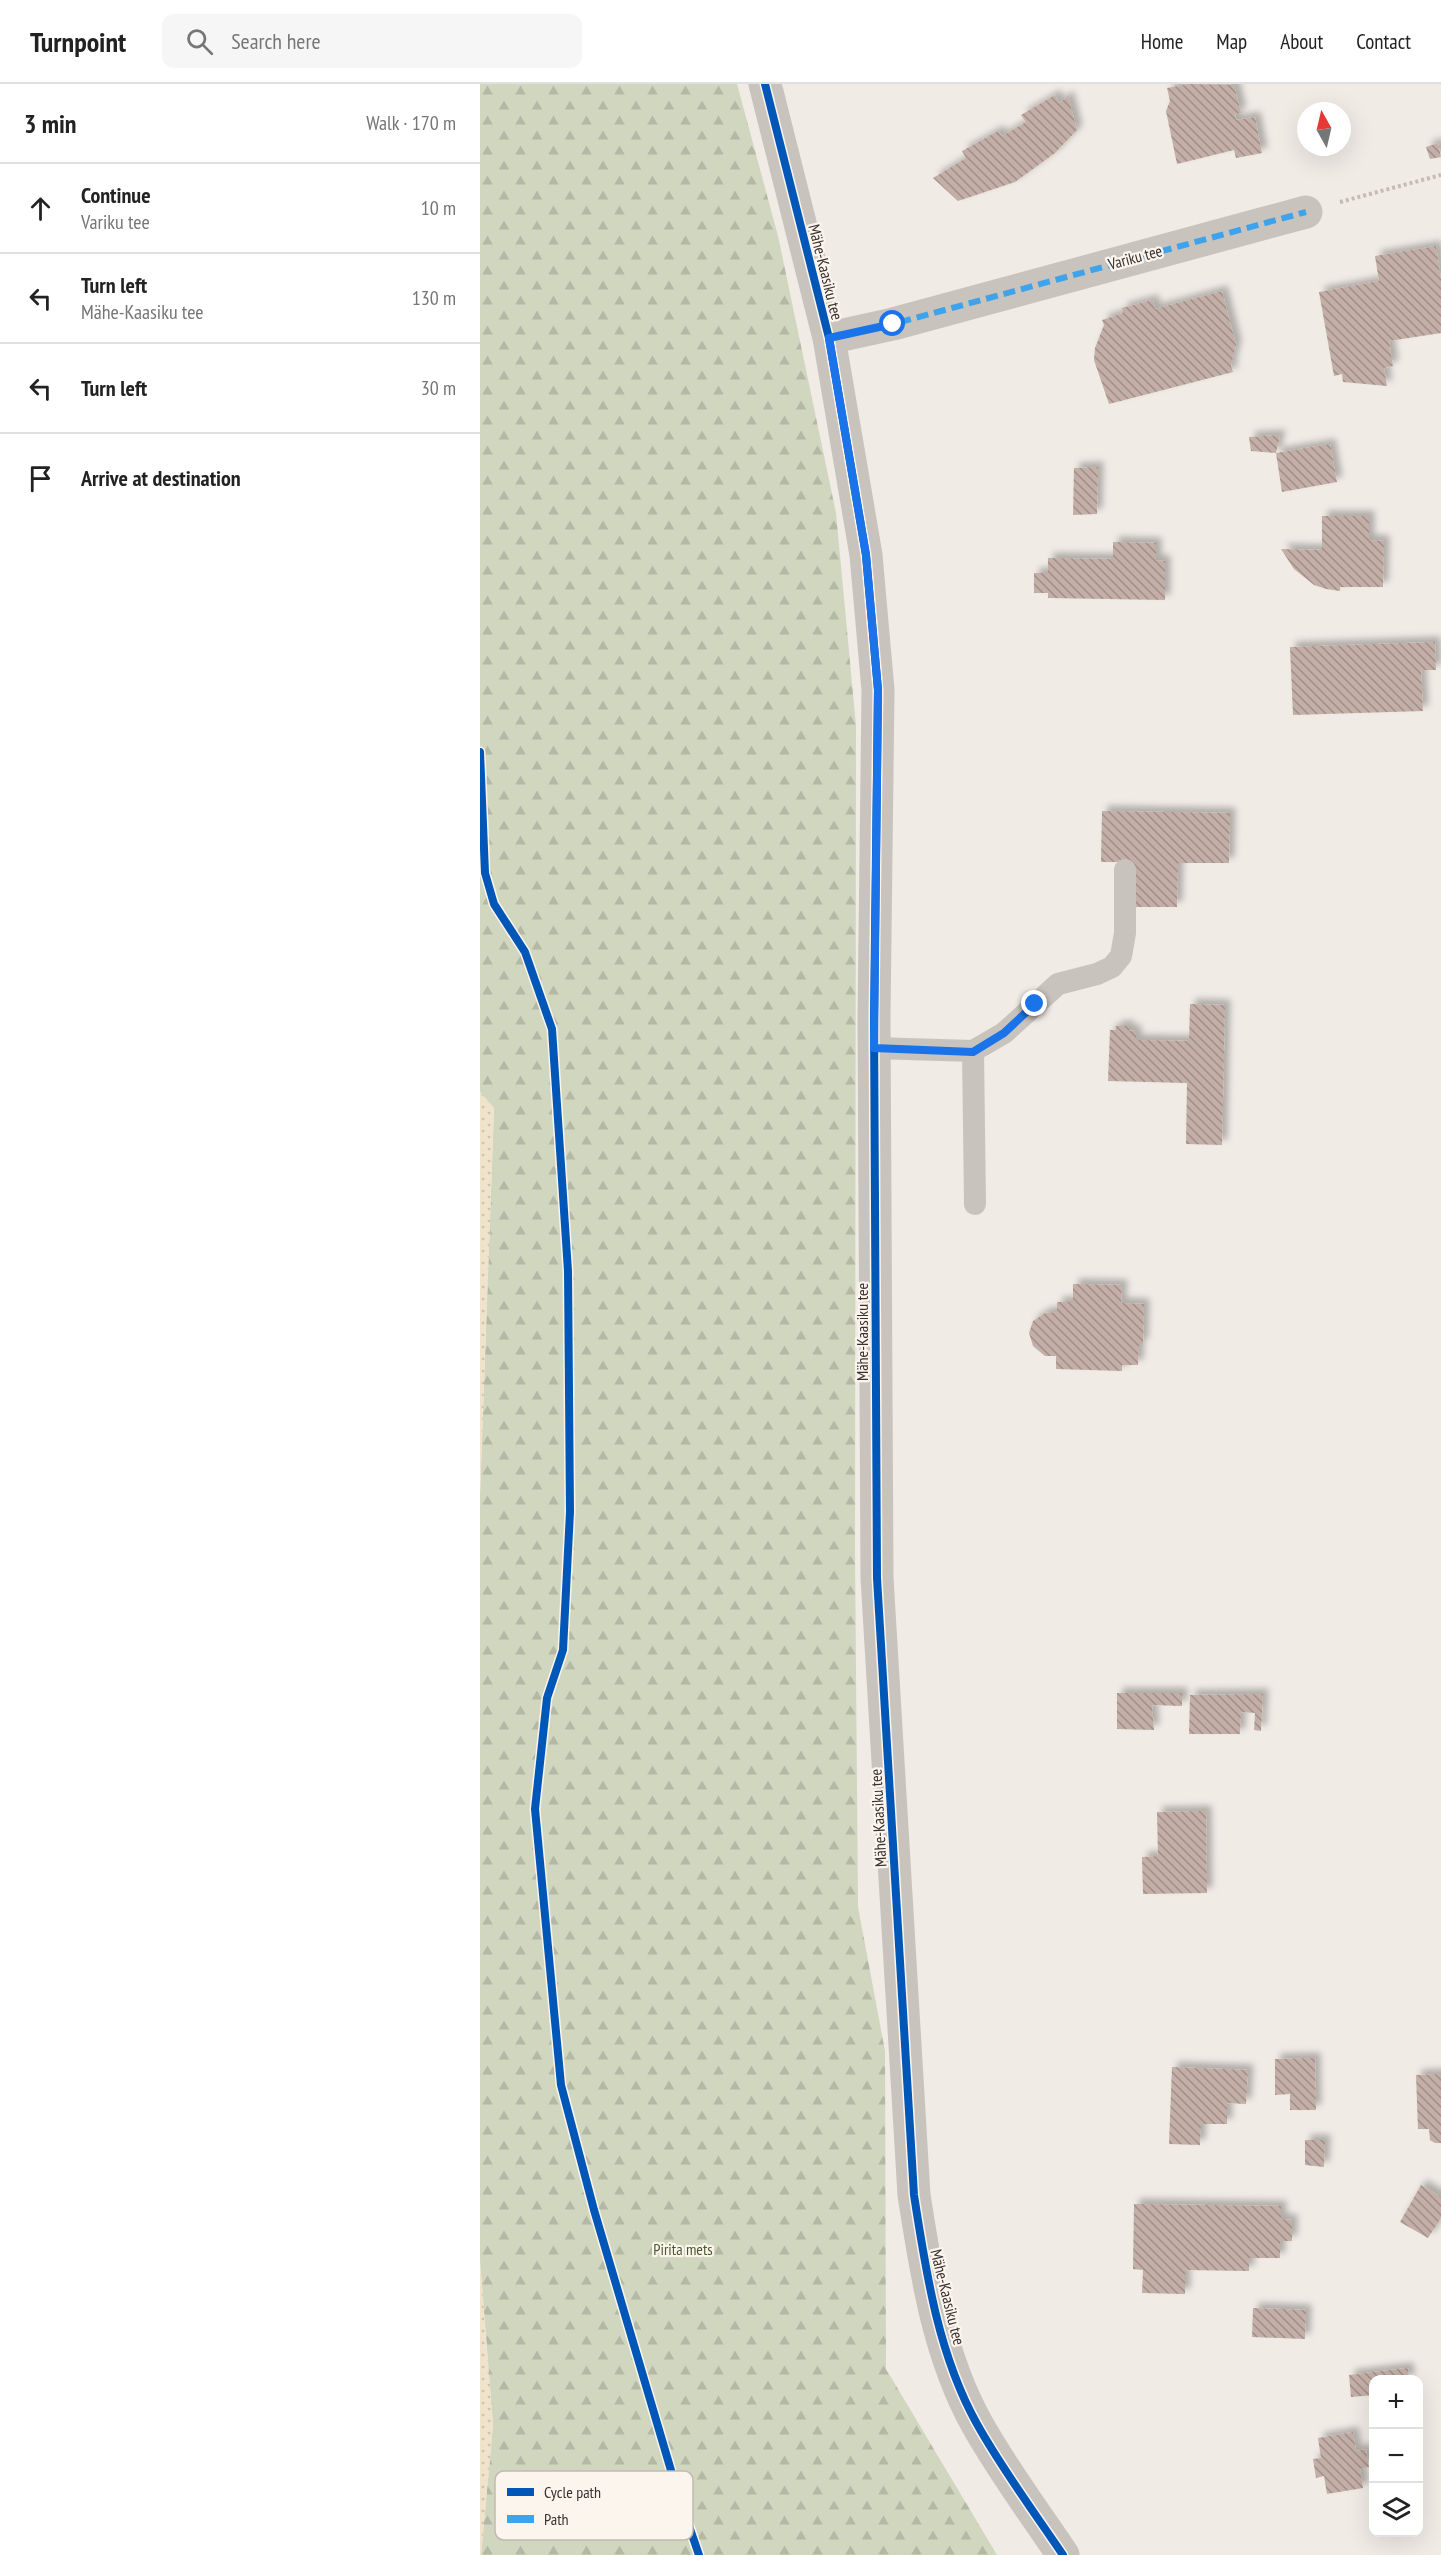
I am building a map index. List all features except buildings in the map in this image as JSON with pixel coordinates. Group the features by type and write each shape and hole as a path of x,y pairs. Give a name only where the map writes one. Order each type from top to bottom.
{"street":[{"name":"Mähe-Kaasiku tee","path":"765,84 829,338 866,555 878,690 874,1048 877,1578 914,2194 926,2277 944,2343 961,2389 976,2423 1063,2555"},
{"name":"Variku tee","path":"829,338 893,324 1306,212"}],"lane":[{"path":"874,1048 973,1052 1004,1033 1058,984 1097,974 1112,967 1121,956 1125,933 1125,870"},
{"path":"973,1052 975,1204"}],"path":[{"path":"1306,212 1441,175"}],"green space":[{"name":"Pirita mets","path":"480,84 737,84 778,236 836,513 856,726 855,1553 858,1907 885,2051 886,2369 997,2555 481,2555 493,2425 480,2261 480,1495 494,1108 480,1092"}],"sand":[{"path":"480,1092 494,1108 480,1495"},
{"path":"480,2261 493,2425 481,2555 480,2555"}],"marked path":[{"path":"829,338 893,324 1306,212"}],"cycle path":[{"path":"765,84 829,338 866,555 878,690 874,1019 877,1578 914,2195 935,2312 952,2370 977,2424 1018,2490 1063,2555"},
{"path":"480,752 485,873 494,904 525,952 552,1029 568,1271 570,1512 563,1650 547,1698 535,1809 561,2085 594,2210 671,2471"},
{"path":"693,2538 699,2555"}],"route":[{"path":"893,324 829,338 866,555 878,690 874,1048 973,1052 1004,1033 1035,1004"}]}
